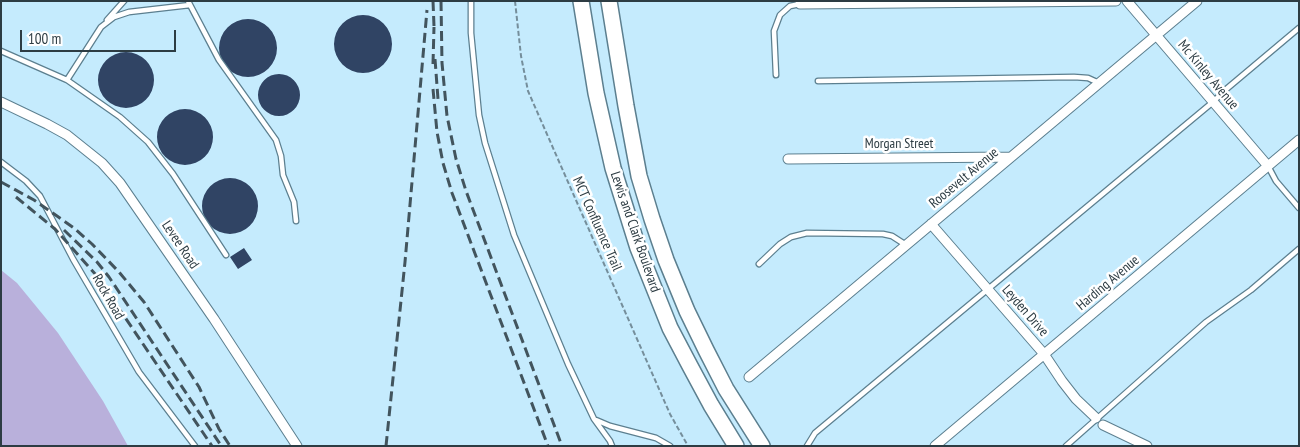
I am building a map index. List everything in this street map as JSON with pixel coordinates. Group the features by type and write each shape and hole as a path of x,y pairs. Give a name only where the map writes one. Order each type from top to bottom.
{"highway":[{"name":"Lewis and Clark Boulevard","path":"581,1 596,93 622,202 638,248 667,320 711,405 736,446"},
{"name":"Lewis and Clark Boulevard","path":"609,1 639,176 655,226 687,311 728,391 762,446"}],"street":[{"path":"800,4 1116,1"},
{"name":"Mc Kinley Avenue","path":"1127,1 1268,166"},
{"name":"Roosevelt Avenue","path":"749,377 1197,1"},
{"name":"Levee Road","path":"1,102 48,124 67,136 102,164 120,183 214,319 296,446"},
{"name":"Harding Avenue","path":"935,446 1299,140"},
{"name":"Morgan Street","path":"788,159 1010,157"},
{"name":"Leyden Drive","path":"931,224 1044,354 1062,382 1076,399 1100,421 1147,446"}],"lane":[{"path":"67,80 101,27 124,1"},
{"path":"471,1 478,106 485,143 514,235 568,364 594,419 612,446"},
{"path":"101,27 114,17 129,12 189,3 219,60 276,140 281,156 283,175 294,202 296,222"},
{"path":"776,75 774,31 780,15 790,6 800,4"},
{"path":"807,446 815,433 1213,102 1299,28"},
{"path":"1,51 67,80 120,117 148,142 173,174 226,255"},
{"path":"818,81 1074,77 1088,78 1099,83"},
{"name":"Rock Road","path":"1,162 26,181 40,196 73,259 139,372 195,446"},
{"path":"1268,166 1276,181 1299,208"},
{"path":"759,264 780,244 791,237 807,233 883,234 892,236 906,245"},
{"path":"1066,446 1100,421 1206,322 1251,290 1299,249"},
{"path":"594,419 610,426 656,438 670,446"}],"path":[{"name":"MCT Confluence Trail","path":"516,1 521,56 528,91 670,414 688,446"}],"shaded area":[{"path":"1,270 17,283 58,333 103,401 128,446 1,446"}],"building":[{"path":"363,15 374,17 387,28 392,44 390,55 379,68 363,73 352,71 339,60 334,44 336,33 347,20"},
{"path":"242,19 254,19 269,27 277,42 277,54 269,69 254,77 242,77 227,69 219,54 219,42 227,27"},
{"path":"126,52 137,54 146,60 152,69 154,80 152,91 146,100 137,106 126,108 115,106 106,100 100,91 98,80 100,69 106,60 115,54"},
{"path":"279,74 294,80 300,95 294,110 279,116 264,110 258,95 264,80"},
{"path":"185,109 196,111 205,117 211,126 213,137 211,148 205,157 196,163 185,165 174,163 165,157 159,148 157,137 159,126 165,117 174,111"},
{"path":"224,178 236,178 246,182 254,190 258,206 254,222 246,230 236,234 224,234 214,230 206,222 202,212 202,200 206,190 214,182"},
{"path":"244,248 252,260 238,269 230,257"}],"railway":[{"path":"433,1 434,26"},
{"path":"441,1 442,63 447,116 456,159 466,191 562,446"},
{"path":"386,446 405,262 427,10"},
{"path":"433,64 434,27"},
{"path":"435,59 438,99"},
{"path":"433,89 437,132 443,163 452,193 548,446"},
{"path":"1,182 34,200 74,228 119,272 144,302 199,387 219,429 230,446"},
{"path":"16,197 55,229 97,276 212,446"},
{"path":"64,230 97,262 109,277 220,444"}]}
